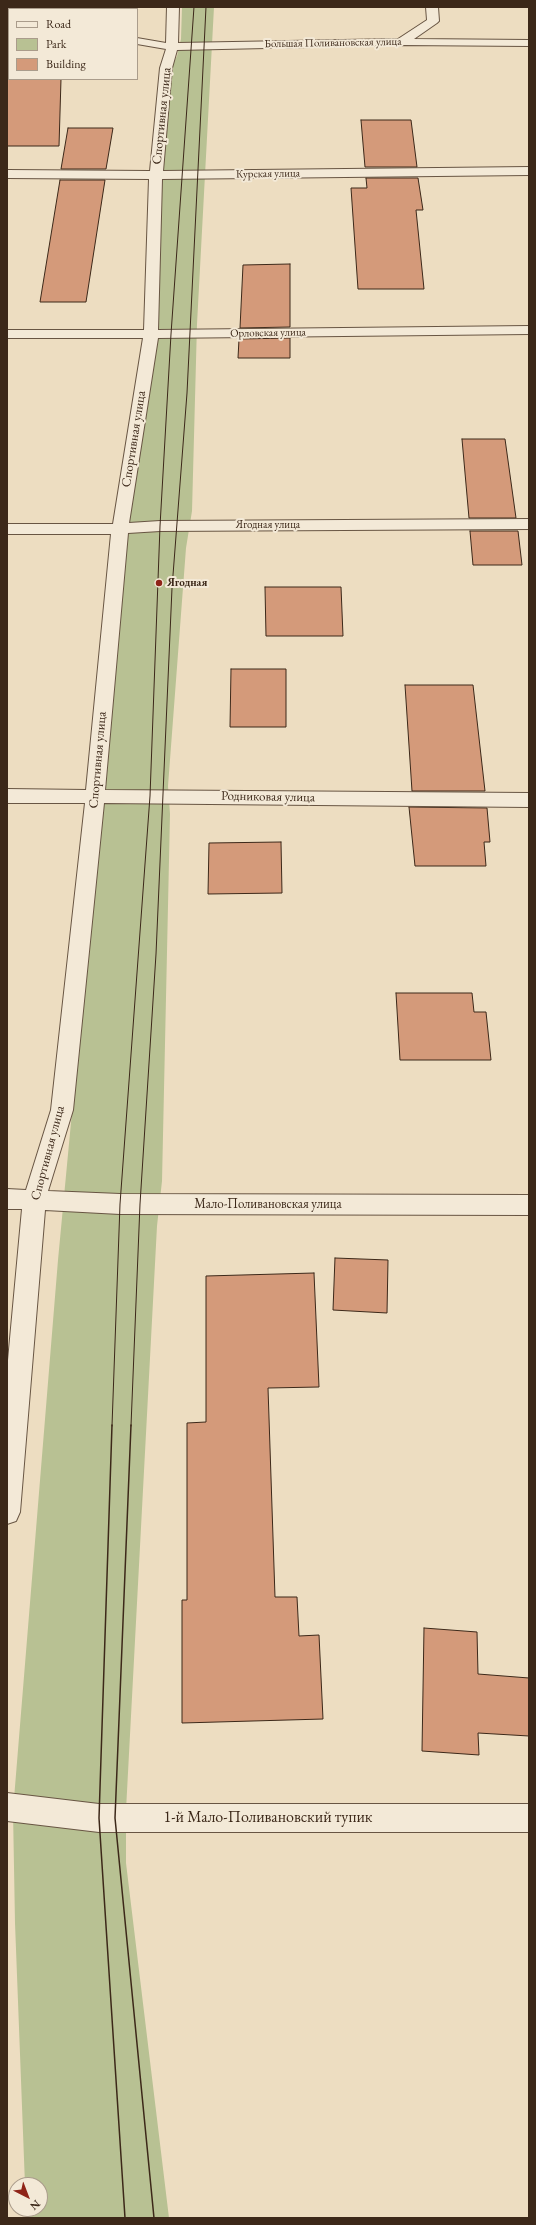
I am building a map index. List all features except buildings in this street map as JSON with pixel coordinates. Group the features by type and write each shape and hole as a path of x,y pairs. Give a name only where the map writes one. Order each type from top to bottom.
{"street":[{"name":"Спортивная улица","path":"7,1512 34,1201 62,1110 95,796 120,529 151,334 156,174 166,68 172,47 173,7"},
{"path":"401,42 433,21 432,7"},
{"name":"Большая Поливановская улица","path":"138,41 172,47 401,42 529,43"},
{"name":"Курская улица","path":"7,174 529,171"},
{"name":"Орловская улица","path":"7,334 529,330"},
{"name":"Ягодная улица","path":"7,529 120,529 168,526 529,524"},
{"name":"Родниковая улица","path":"7,796 529,800"},
{"name":"Мало-Поливановская улица","path":"7,1199 120,1204 529,1205"},
{"name":"1-й Мало-Поливановский тупик","path":"7,1807 98,1818 529,1818"}],"green space":[{"path":"182,7 214,7 197,324 192,511 186,548 168,786 170,814 162,1181 157,1226 126,1810 126,1863 169,2218 27,2218 48,2217 48,2177 25,2177 15,1923 13,1811 58,1260 126,541 152,345 155,180 170,69 177,56 181,39"}],"tram line":[{"path":"112,1426 120,1204 150,796 160,526 171,334 194,7"},
{"path":"131,1426 140,1204 156,954 172,588 187,393 206,7"},
{"path":"112,1425 99,1818 125,2218"},
{"path":"131,1425 115,1818 154,2218"}],"place":[{"name":"Ягодная","path":"159,583"}]}
